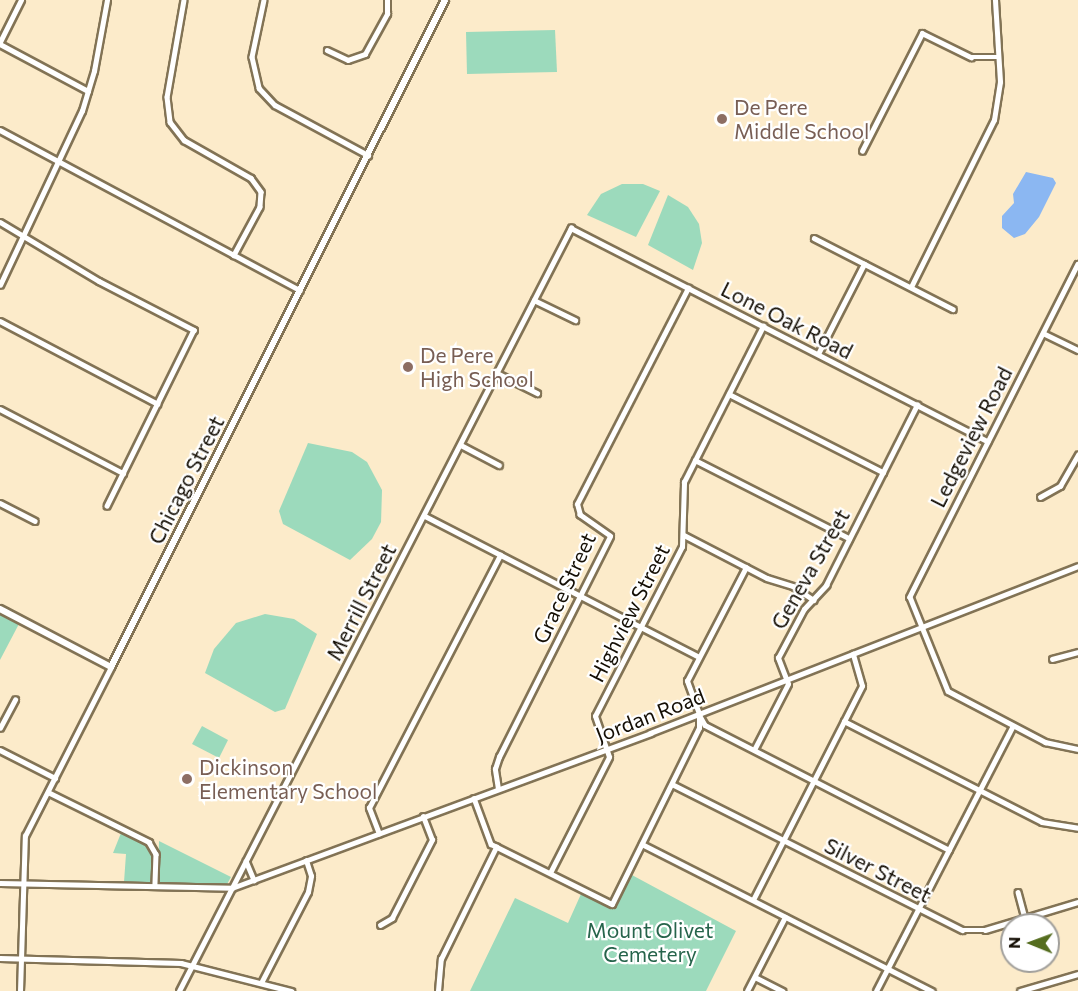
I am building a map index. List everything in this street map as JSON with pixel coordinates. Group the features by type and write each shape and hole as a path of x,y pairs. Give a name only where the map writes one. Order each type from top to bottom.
{"street":[{"path":"21,0 0,43 88,91"},
{"path":"0,285 88,91 107,0"},
{"path":"184,0 167,97 170,122 183,140 251,178 261,192 260,207 234,255"},
{"path":"264,0 252,57 259,88 276,105 368,155"},
{"path":"327,50 348,60 365,54 387,14 387,0"},
{"name":"Chicago Street","path":"20,991 25,836 445,0"},
{"path":"911,288 989,133 999,95 995,0"},
{"path":"862,151 922,33 970,57 998,57"},
{"path":"0,130 300,290"},
{"path":"0,222 93,278 194,330 107,506"},
{"name":"Lone Oak Road","path":"571,228 988,441"},
{"name":"Merrill Street","path":"179,991 571,228"},
{"path":"814,238 952,309"},
{"path":"818,354 864,264"},
{"name":"Ledgeview Road","path":"1078,264 911,590 921,627 948,691 1045,742 1078,749"},
{"name":"Grace Street","path":"498,789 495,769 499,757 610,536 580,515 578,504 688,288"},
{"path":"534,300 574,320"},
{"path":"0,321 158,404"},
{"name":"Highview Street","path":"608,749 595,716 682,547 684,535 682,491 695,460 763,326"},
{"path":"1043,333 1078,350"},
{"path":"498,373 537,393"},
{"path":"729,394 883,472"},
{"name":"Geneva Street","path":"787,679 778,658 804,609 814,600 849,538 917,405"},
{"path":"0,409 123,473"},
{"path":"461,445 499,465"},
{"path":"1040,497 1060,486 1078,455"},
{"path":"695,460 849,538"},
{"path":"0,503 35,521"},
{"path":"425,516 699,657"},
{"path":"684,535 746,567 793,586 814,600"},
{"path":"378,834 369,808 500,555"},
{"name":"Jordan Road","path":"232,888 608,749 1078,566"},
{"path":"746,567 687,681 705,725 949,850"},
{"path":"0,609 111,667"},
{"path":"1052,659 1078,652"},
{"path":"753,900 863,682 853,654"},
{"path":"754,750 787,679"},
{"path":"0,728 15,700"},
{"path":"474,798 491,844 612,904 699,728 699,714"},
{"path":"844,721 1042,822 1078,828"},
{"path":"876,991 1013,726"},
{"path":"550,873 609,757 608,749"},
{"path":"0,750 55,778"},
{"name":"Silver Street","path":"672,784 919,909 969,931 1000,924"},
{"path":"48,792 149,842 156,854 155,886"},
{"path":"380,926 392,918 432,840 423,817"},
{"path":"642,844 932,991"},
{"path":"438,991 441,959 496,847"},
{"path":"246,861 254,880"},
{"path":"261,983 308,892 311,876 306,861"},
{"path":"0,883 232,888"},
{"path":"1018,892 1024,913"},
{"name":"Silver Street","path":"1042,913 1078,902"},
{"path":"747,991 785,917"},
{"path":"0,958 193,964 291,991"},
{"path":"1020,991 1078,974"},
{"path":"755,976 783,991"}],"green space":[{"path":"555,30 557,72 467,74 466,32"},
{"path":"622,184 643,184 660,191 636,237 587,215 601,194"},
{"path":"668,195 688,207 699,224 702,243 693,270 648,245"},
{"path":"308,443 352,452 367,462 382,490 381,522 372,539 350,560 283,524 279,511"},
{"path":"0,609 21,620 0,660"},
{"path":"265,614 294,619 317,634 285,709 275,712 205,673 214,649 236,623"},
{"path":"202,726 228,740 219,758 192,744"},
{"path":"121,833 154,849 152,883 124,882 126,854 113,853"},
{"path":"159,841 231,877 226,886 158,883"},
{"name":"Mount Olivet Cemetery","path":"630,874 736,931 706,991 470,991 515,898 568,923 581,894 612,909"}],"water":[{"path":"1026,172 1053,178 1056,183 1039,217 1025,234 1014,238 1002,228 1002,216 1014,203 1013,194"}],"place":[{"name":"De Pere Middle School","path":"722,119"},
{"name":"De Pere High School","path":"408,367"},
{"name":"Dickinson Elementary School","path":"187,779"}]}
